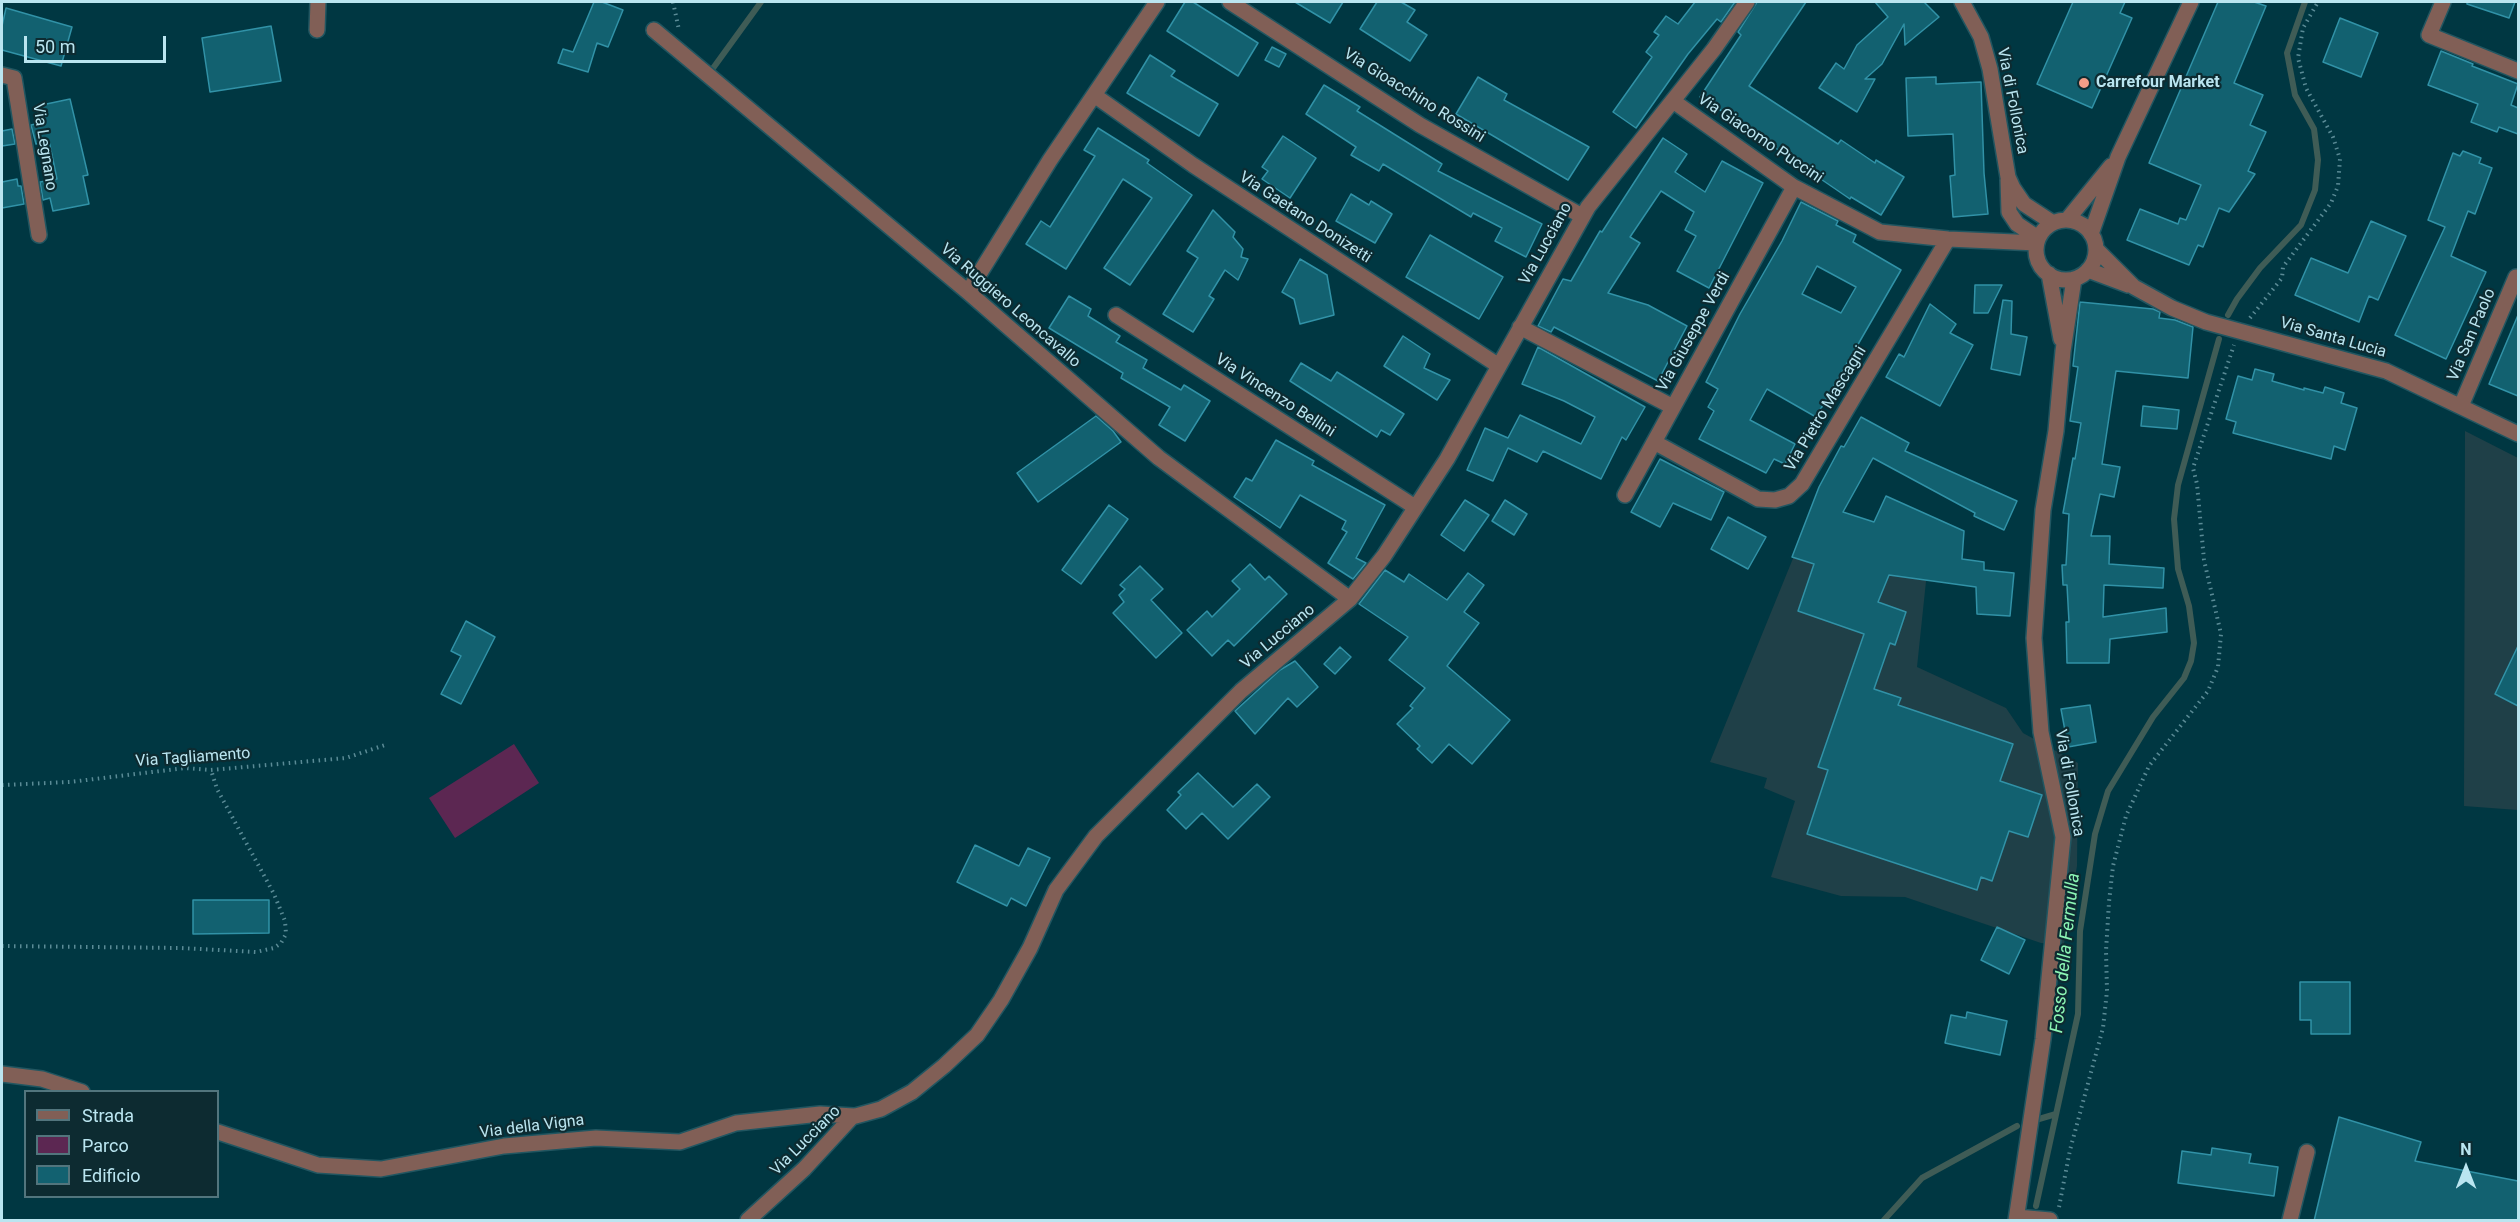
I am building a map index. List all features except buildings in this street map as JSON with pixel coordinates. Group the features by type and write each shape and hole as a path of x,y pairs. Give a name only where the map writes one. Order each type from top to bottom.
{"street":[{"path":"317,30 318,2"},
{"path":"968,292 1050,160 1157,2"},
{"name":"Via Gioacchino Rossini","path":"1230,2 1420,125 1582,216"},
{"name":"Via Lucciano","path":"748,1221 854,1116 881,1109 912,1092 977,1035 1001,1000 1025,956 1056,890 1096,836 1242,691 1350,599 1383,556 1447,459 1582,216 1610,177 1714,49 1747,2"},
{"name":"Via di Follonica","path":"1962,2 1981,37 1990,69 2008,177 2009,212 2017,224 2038,241"},
{"path":"2091,234 2118,157 2191,2"},
{"path":"2443,2 2429,35 2518,71"},
{"name":"Via Ruggiero Leoncavallo","path":"654,30 968,292 1158,458 1350,599"},
{"name":"Via Legnano","path":"2,75 14,78 39,235"},
{"name":"Via Gaetano Donizetti","path":"1094,95 1193,165 1499,366"},
{"name":"Via Giacomo Puccini","path":"1673,101 1794,187 1880,232 1948,239 2038,241"},
{"path":"2060,221 2080,224 2091,234 2096,249 2094,260 2088,270 2074,279 2063,279 2049,274 2042,267 2037,258 2038,241 2044,229 2060,221 2118,157"},
{"name":"Via di Follonica","path":"2008,177 2020,200 2060,221"},
{"name":"Via Giuseppe Verdi","path":"1625,495 1794,187"},
{"name":"Via Pietro Mascagni","path":"1654,442 1758,499 1775,500 1789,496 1802,484 1948,239"},
{"name":"Via Santa Lucia","path":"2096,249 2134,287"},
{"name":"Via Santa Lucia","path":"2088,270 2134,287 2184,314 2370,366 2518,434"},
{"name":"Via di Follonica","path":"2049,274 2063,351"},
{"name":"Via San Paolo","path":"2461,406 2516,277"},
{"name":"Via di Follonica","path":"2017,1219 2043,1039 2063,837 2041,732 2034,638 2043,510 2056,431 2063,351 2074,279"},
{"name":"Via Vincenzo Bellini","path":"1116,315 1415,507"},
{"path":"1520,327 1673,407"},
{"path":"2,1074 42,1079 76,1090"},
{"name":"Via della Vigna","path":"219,1132 318,1165 381,1169 504,1146 596,1138 680,1142 736,1124 820,1114 854,1116"},
{"path":"2290,1221 2307,1152"},
{"path":"2017,1219 2055,1216"}],"path":[{"path":"2055,1216 2103,1028 2107,991 2106,951 2109,902 2113,866 2126,816 2149,766 2208,691 2218,667 2221,633 2204,561 2197,484 2193,468 2239,331 2282,278 2283,267 2331,203 2338,186 2340,159 2333,137 2306,88 2298,57 2304,28 2318,2"},
{"name":"Via Tagliamento","path":"2,785 70,782 185,768 211,770 346,758 385,745"},
{"path":"2,946 181,948 256,952 274,948 281,943 286,934 285,921 274,894 217,789 211,770"}],"shaded area":[{"path":"2465,431 2518,458 2518,810 2464,806"},
{"path":"1816,502 1930,543 1917,667 2006,708 2023,733 2078,763 2077,866 2064,944 2041,943 1905,897 1841,896 1771,877 1795,801 1764,788 1767,778 1710,762"}],"green space":[{"path":"514,744 539,783 455,838 429,798"}],"waterway":[{"path":"711,71 761,2"},
{"name":"Fosso della Fermulla","path":"2228,315 2260,268 2301,225 2315,190 2318,160 2314,129 2295,95 2287,53 2305,2"},
{"name":"Fosso della Fermulla","path":"2036,1206 2078,1014 2080,931 2095,834 2108,791 2153,717 2184,678 2191,661 2194,643 2189,606 2178,569 2174,519 2178,485 2219,339"},
{"path":"2039,1119 2056,1114"},
{"path":"1884,1220 1922,1178 2017,1126"}],"place":[{"name":"Carrefour Market","path":"2084,83"}]}
